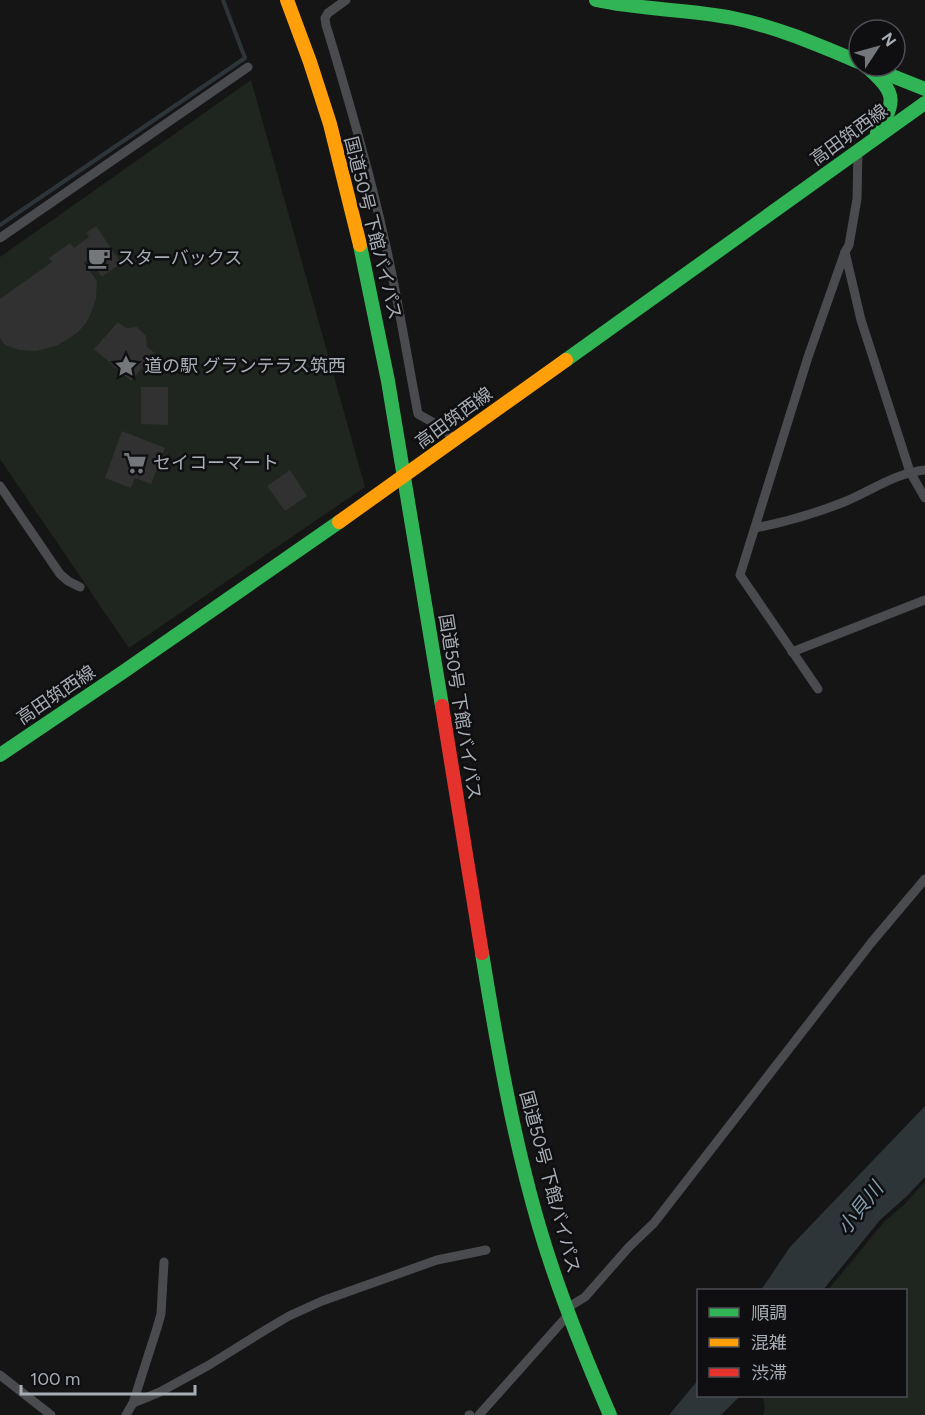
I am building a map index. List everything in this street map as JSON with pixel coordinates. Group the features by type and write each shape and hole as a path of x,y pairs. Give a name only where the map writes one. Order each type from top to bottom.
{"main road":[{"name":"国道50号 下館バイパス","path":"287,0 301,34 324,107 357,229 382,345 495,1035 530,1189 547,1252 591,1371 610,1415"},
{"path":"596,0 625,6 734,18 771,27 847,57"},
{"path":"875,138 891,111 891,99 885,85 878,78"},
{"path":"897,78 925,89"},
{"name":"高田筑西線","path":"0,755 321,535 925,103"}],"street":[{"path":"346,0 328,13 325,18 326,25 365,155 383,233 418,414 443,428 454,440"},
{"path":"0,238 248,67"},
{"path":"818,689 740,575 808,357 849,245 857,199 858,150"},
{"path":"845,252 861,320 910,472 925,498"},
{"path":"755,528 792,520 844,502 910,472 925,470"},
{"path":"0,486 60,574 80,587"},
{"path":"792,652 925,600"},
{"path":"479,1415 629,1247 654,1223 871,943 925,879"},
{"path":"133,1403 160,1392 199,1371 289,1316 322,1301 437,1260 486,1250"},
{"path":"126,1415 133,1403 159,1321 164,1262"},
{"path":"0,1375 51,1415"}],"shaded area":[{"path":"251,80 365,487 129,648 0,459 0,257"},
{"path":"925,1182 925,1415 763,1415 765,1409 763,1397 907,1397 907,1289 829,1289 884,1222"}],"water":[{"name":"小貝川","path":"925,1106 925,1177 880,1220 824,1289 762,1289 790,1247"},
{"path":"697,1381 697,1397 739,1397 721,1415 669,1415"}],"building":[{"path":"96,226 121,263 102,277 89,259 84,263 97,281 96,299 86,323 68,339 48,348 36,351 19,350 5,345 0,338 0,299 52,262 49,258 70,243 74,248 89,237 86,233"},
{"path":"118,322 126,328 137,327 146,336 147,347 155,353 131,381 94,349"},
{"path":"141,387 168,387 168,425 141,424"},
{"name":"セイコーマート","path":"122,431 165,448 151,484 135,478 131,488 105,478"},
{"path":"290,470 307,496 285,511 267,486"}],"waterway":[{"path":"0,225 245,58 223,0"}],"traffic: fast":[{"path":"596,0 733,18 765,26 847,57"},
{"path":"877,133 890,104 888,90 878,78"},
{"path":"897,78 925,89"},
{"path":"566,360 925,103"},
{"path":"360,245 388,381 442,706"},
{"path":"0,755 339,522"},
{"path":"482,953 506,1091 521,1159 546,1250 610,1415"}],"traffic: slow":[{"path":"287,0 330,124 360,245"},
{"path":"339,522 566,360"}],"traffic: jam":[{"path":"442,706 482,953"}],"place":[{"name":"スターバックス","path":"99,258"},
{"name":"道の駅 グランテラス筑西","path":"126,366"},
{"name":"セイコーマート","path":"135,463"}]}
